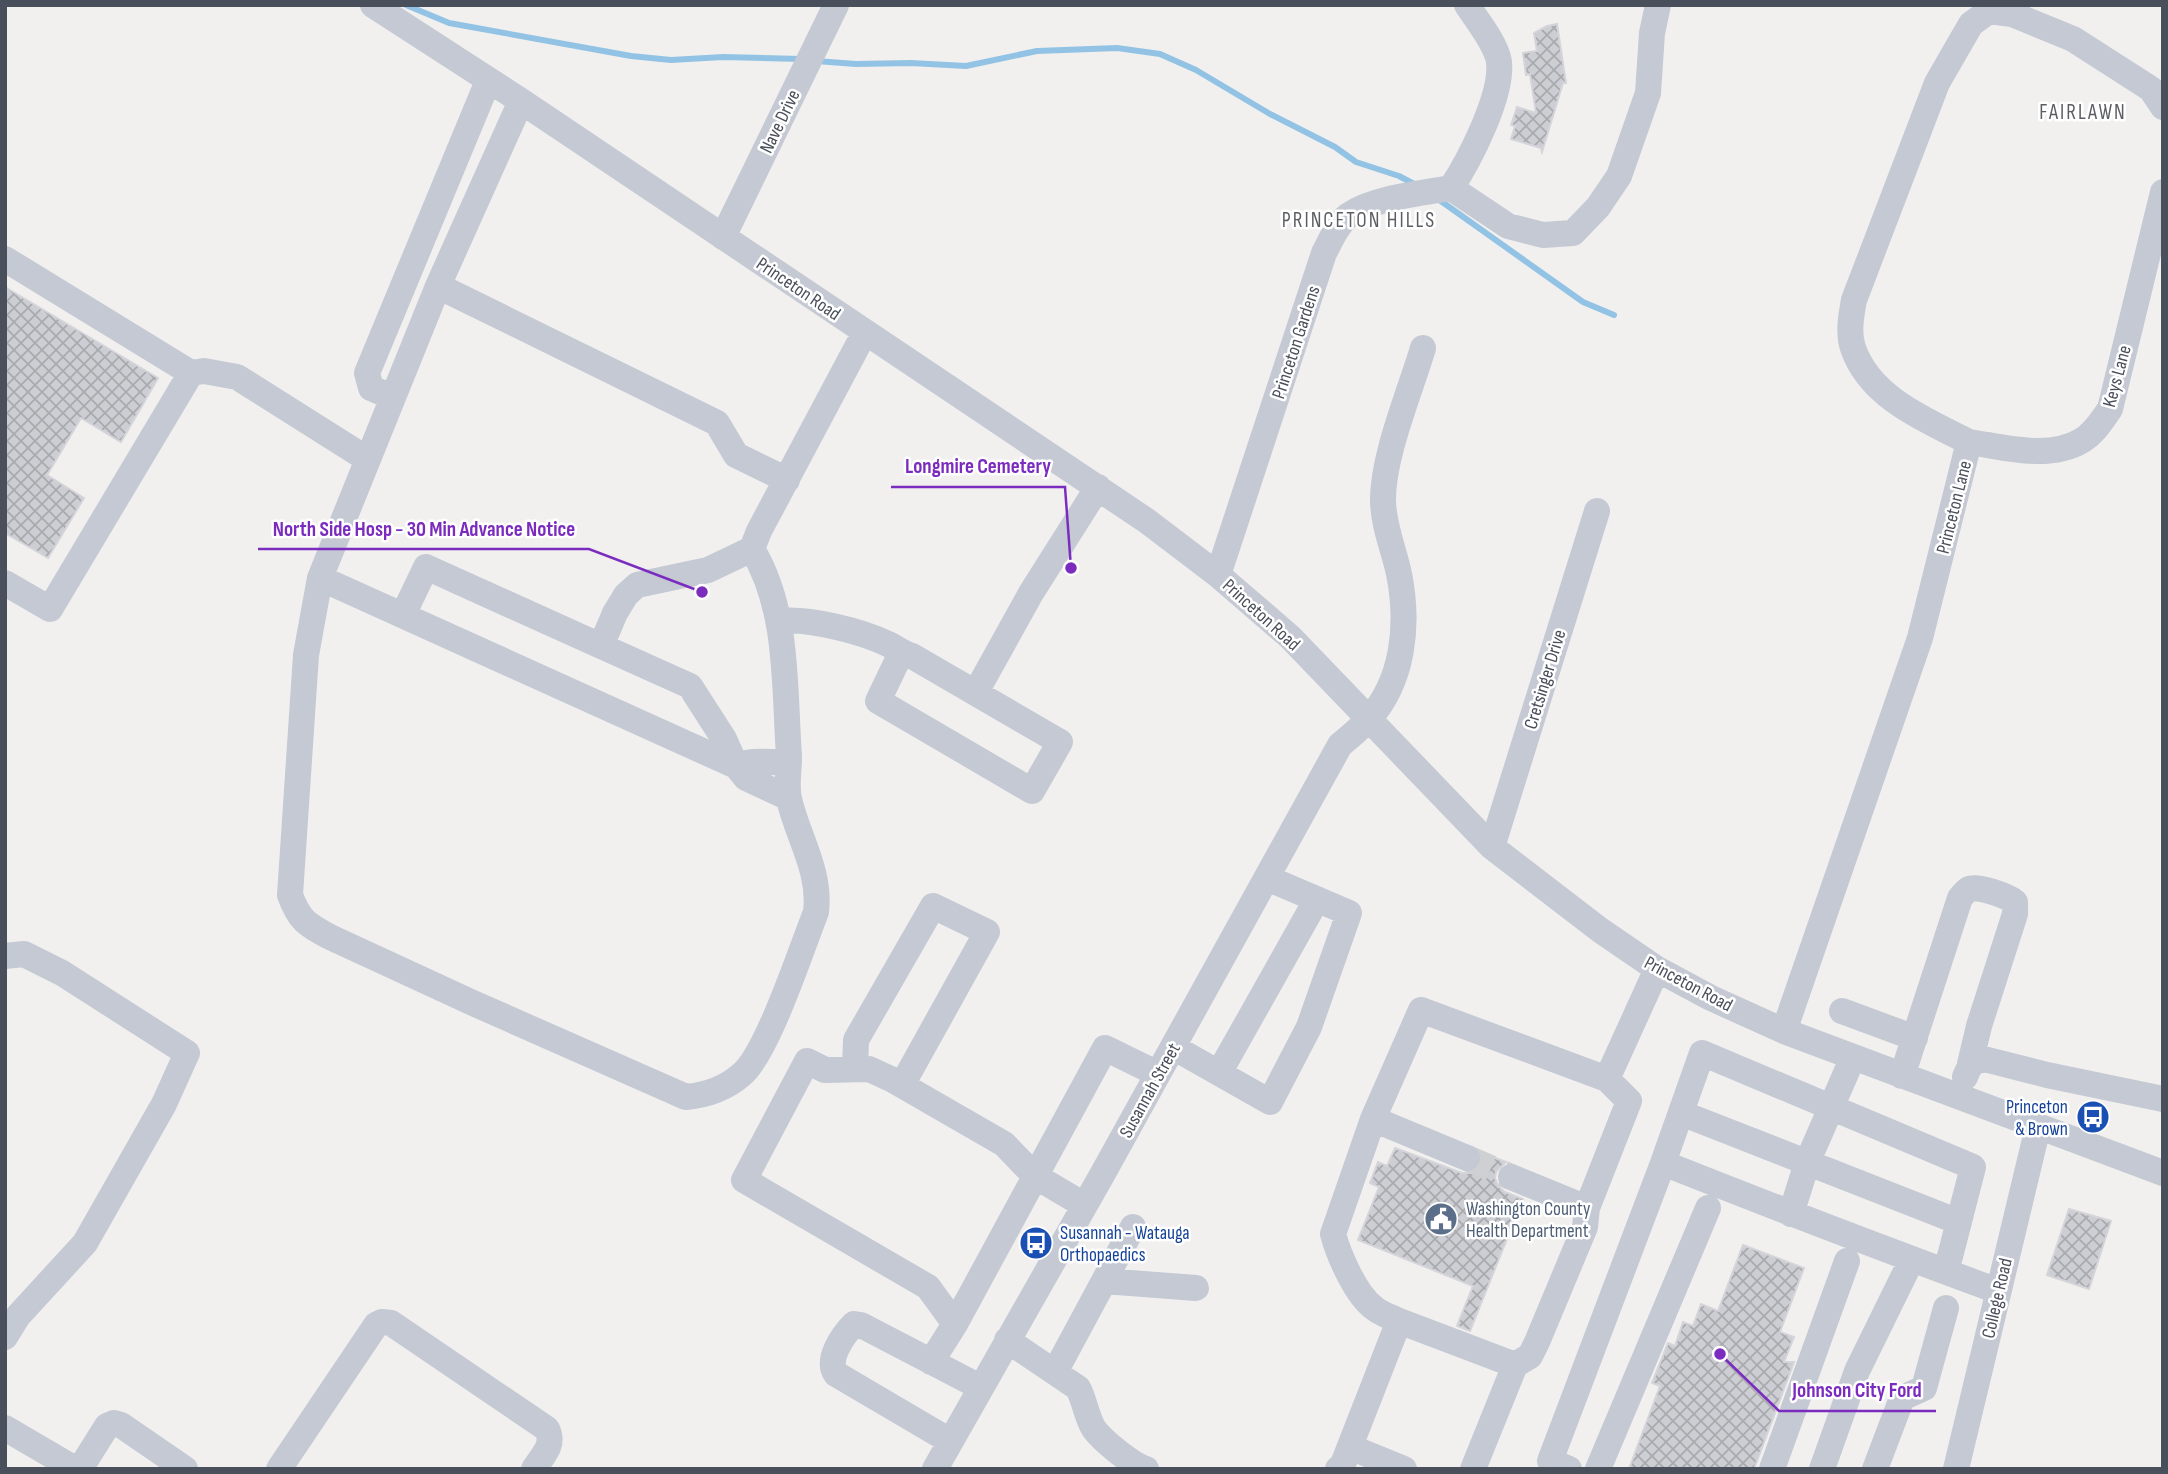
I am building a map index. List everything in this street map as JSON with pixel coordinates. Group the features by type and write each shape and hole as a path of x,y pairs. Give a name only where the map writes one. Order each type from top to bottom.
{"street":[{"name":"Princeton Road","path":"373,5 521,101 1147,521 1218,575 1290,638 1492,847 1600,930 1657,969 1711,998 1784,1031 2163,1173"},
{"name":"Nave Drive","path":"723,237 836,5"},
{"path":"1467,5 1499,61 1497,91 1464,169 1451,188 1508,226 1543,235 1573,233 1598,207 1619,176 1648,93 1652,33 1658,5"},
{"name":"Princeton Lane","path":"1784,1031 1920,638 1969,442 1920,417 1880,388 1864,372 1852,347 1850,324 1854,300 1937,83 1971,24 1989,11 2012,14 2073,39 2151,89 2163,107"},
{"path":"391,397 371,388 367,373 488,81"},
{"path":"521,101 391,397 320,578 306,655 290,895 297,913 309,926 330,937 485,1009 686,1097 707,1094 744,1074 760,1049 816,912 818,894 815,876 789,798 780,621 763,568 752,549"},
{"name":"Princeton Gardens","path":"1218,575 1324,253 1336,229 1349,215 1392,198 1451,188"},
{"name":"Keys Lane","path":"1969,442 2026,450 2058,450 2081,441 2096,429 2110,409 2163,192"},
{"path":"5,259 191,373 204,371 237,377 367,459"},
{"path":"438,286 717,423 736,455 787,480"},
{"path":"601,646 615,613 626,595 638,585 708,570 752,549 759,531 865,332"},
{"name":"Susannah Street","path":"934,1469 1158,1074 1340,745 1370,718 1391,684 1400,657 1405,628 1399,573 1387,535 1383,503 1384,474 1423,348"},
{"path":"5,583 50,609 191,373"},
{"path":"976,692 1031,593 1098,487"},
{"name":"Cretsinger Drive","path":"1492,847 1597,511"},
{"path":"403,615 426,567 690,686 724,739 736,766 746,778 789,798"},
{"path":"320,578 736,766 748,761 789,762"},
{"path":"780,621 793,620 831,627 889,644 1060,742 1032,791 878,701 901,653"},
{"path":"1173,1047 1270,1102 1309,1027 1349,913 1266,878"},
{"path":"1902,1076 1961,898 1967,889 1976,887 2010,898 2015,902 2015,914 1979,1026 1970,1064 1956,1096"},
{"path":"1219,1073 1317,899"},
{"path":"855,1069 856,1040 933,906 987,932 902,1085"},
{"path":"5,956 24,954 62,973 187,1054 164,1104 85,1243 18,1316 5,1337"},
{"path":"1607,1079 1657,969"},
{"path":"1473,1469 1515,1366 1530,1356 1538,1342 1585,1227 1587,1208 1629,1101 1607,1079 1421,1010 1373,1119 1333,1234 1337,1248 1363,1298 1375,1309 1515,1366"},
{"path":"1842,1011 1915,1038"},
{"path":"931,1362 955,1324 1105,1048 1158,1074"},
{"path":"1569,1469 1550,1461 1702,1053 1973,1167 1946,1272"},
{"path":"1791,1214 1807,1163 1853,1057"},
{"path":"1970,1064 1988,1060 2163,1099"},
{"path":"955,1324 928,1287 744,1180 807,1061 825,1070 869,1069 902,1085 1004,1144 1035,1176 1084,1205"},
{"path":"1681,1113 1959,1222"},
{"path":"1373,1119 1467,1158"},
{"name":"College Road","path":"1956,1469 2038,1127"},
{"path":"1663,1163 1998,1291"},
{"path":"1511,1177 1587,1208"},
{"path":"1598,1469 1709,1209"},
{"path":"1055,1372 1133,1227"},
{"path":"1822,1469 1857,1371 1912,1259"},
{"path":"1772,1469 1847,1262"},
{"path":"1104,1281 1196,1288"},
{"path":"1875,1469 1902,1398 1924,1388 1946,1308"},
{"path":"1399,1321 1344,1458 1404,1469"},
{"path":"279,1469 376,1325 382,1322 391,1323 547,1429 551,1437 550,1446 534,1469"},
{"path":"950,1441 836,1374 831,1367 831,1360 854,1324 861,1325 980,1387"},
{"path":"1007,1340 1078,1388 1095,1430 1130,1462 1146,1469"},
{"path":"5,1428 77,1469 107,1426 114,1423 121,1425 185,1469"}],"building":[{"path":"1557,24 1566,83 1563,83 1542,152 1541,148 1511,139 1515,126 1511,125 1517,107 1536,113 1530,74 1526,75 1523,53 1537,51 1534,33"},
{"path":"5,287 158,378 121,442 81,418 47,475 84,498 48,558 5,533"},
{"name":"Washington County Health Department","path":"1395,1148 1462,1173 1477,1170 1482,1163 1482,1153 1506,1162 1496,1172 1498,1186 1523,1199 1470,1331 1457,1326 1473,1286 1358,1240 1379,1187 1370,1183 1378,1162 1387,1166"},
{"path":"2069,1209 2111,1221 2089,1289 2047,1275"},
{"path":"1743,1245 1804,1268 1780,1332 1794,1337 1784,1362 1794,1362 1754,1469 1629,1469 1660,1386 1652,1383 1668,1343 1675,1346 1683,1322 1693,1326 1701,1304 1718,1311"}],"waterway":[{"path":"406,5 449,23 631,56 671,60 723,57 801,59"},
{"path":"816,61 966,66 1037,51 1117,48 1160,54 1196,70 1270,114 1335,147 1356,162 1399,176 1414,184"},
{"path":"1438,199 1583,302 1614,315"}],"tunnel":[{"path":"1467,1158 1511,1177"}],"place":[{"name":"Longmire Cemetery","path":"1071,568"},
{"name":"North Side Hosp - 30 Min Advance Notice","path":"702,592"},
{"name":"Princeton & Brown","path":"2093,1117"},
{"name":"Washington County Health Department","path":"1441,1219"},
{"name":"Susannah - Watauga Orthopaedics","path":"1036,1243"},
{"name":"Johnson City Ford","path":"1720,1354"}],"district":[{"name":"FAIRLAWN","path":"2083,112"},
{"name":"PRINCETON HILLS","path":"1359,220"}]}
